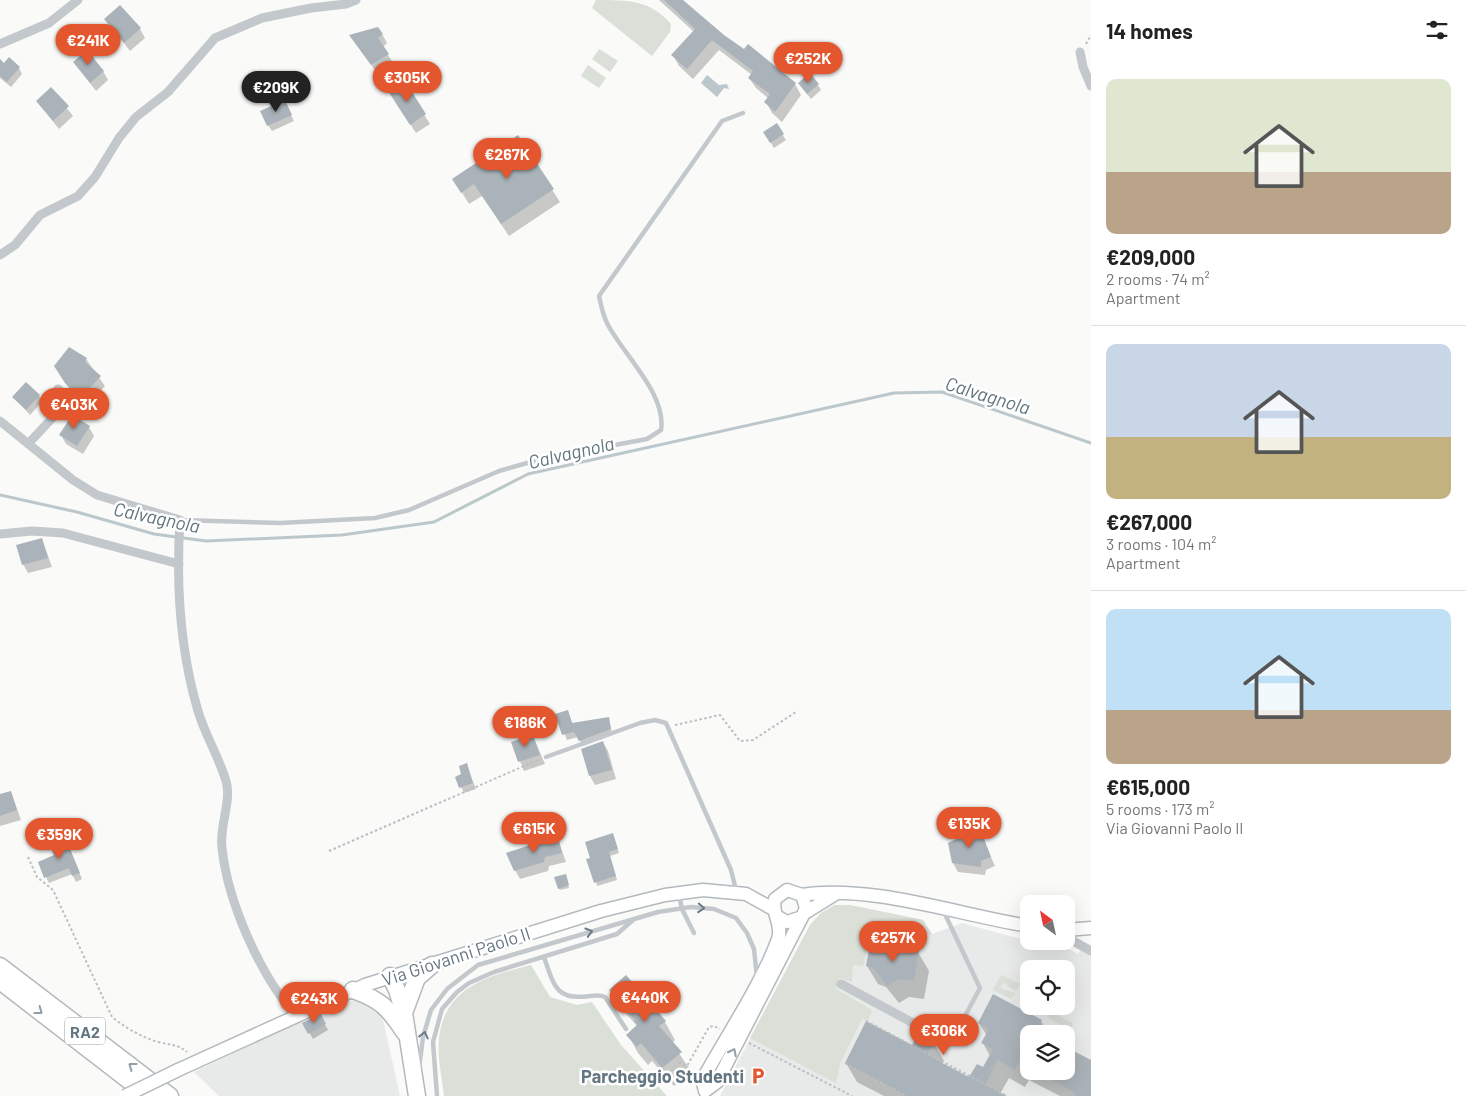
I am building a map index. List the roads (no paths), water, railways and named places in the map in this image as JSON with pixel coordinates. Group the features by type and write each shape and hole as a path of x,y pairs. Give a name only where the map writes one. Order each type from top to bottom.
{"highway":[{"path":"399,1014 417,978 432,965"},
{"name":"RA2","path":"0,966 170,1096"},
{"path":"390,976 397,990 399,1014 406,1034 416,1089"},
{"name":"RA2","path":"0,982 150,1096"},
{"path":"353,990 372,996 399,1014"}],"street":[{"path":"0,44 49,23 78,0"},
{"path":"0,255 15,245 40,215 78,196 95,177 118,138 136,116 168,92 215,38 262,18 311,8 346,4 356,0"},
{"path":"1080,52 1082,67 1091,86"},
{"path":"28,444 70,399 58,389"},
{"path":"0,421 73,480 97,495 180,524 180,600 190,679 199,713 226,782 228,797 221,827 229,881 249,940 269,980 296,1016"},
{"path":"0,534 32,531 63,533 179,563"},
{"name":"Via Giovanni Paolo II","path":"125,1096 194,1062 353,990 390,976 432,965 537,930 601,911 703,890 741,893 782,891"},
{"path":"704,1094 703,1082 705,1075 757,982 778,938 775,899 782,891 792,890 802,894 837,893 867,895 1020,924"},
{"name":"Via Giovanni Paolo II","path":"741,893 776,913"},
{"path":"776,913 782,921 793,922 837,893"},
{"path":"704,1094 718,1082 803,915 806,903 802,894"},
{"path":"1075,929 1091,928"},
{"path":"1075,942 1091,951"},
{"path":"841,984 937,1036"}],"lane":[{"path":"180,524 280,523 375,518 409,510 439,499 499,471 545,458 647,439 661,430 663,419 657,399 608,325 599,296 722,122 742,113"},
{"path":"546,757 640,723 662,720 668,726 741,893"},
{"path":"678,894 682,909 694,933"},
{"path":"416,1089 421,1059 422,1037 431,1010 447,988 478,965 636,918 682,909 714,909 736,918 747,933 754,949 757,982"},
{"path":"942,909 980,988 965,1016"},
{"path":"437,1096 433,1042 442,1008 469,983 494,972 617,934 636,918"},
{"path":"537,930 542,946"},
{"path":"544,957 560,993 576,999 599,994 605,997 626,1029"}],"waterway":[{"name":"Calvagnola","path":"0,495 77,512 154,534 206,541 342,535 434,522 528,474 894,393 942,392 1091,443"}],"place":[{"name":"Parcheggio Studenti","path":"758,1076"}]}
